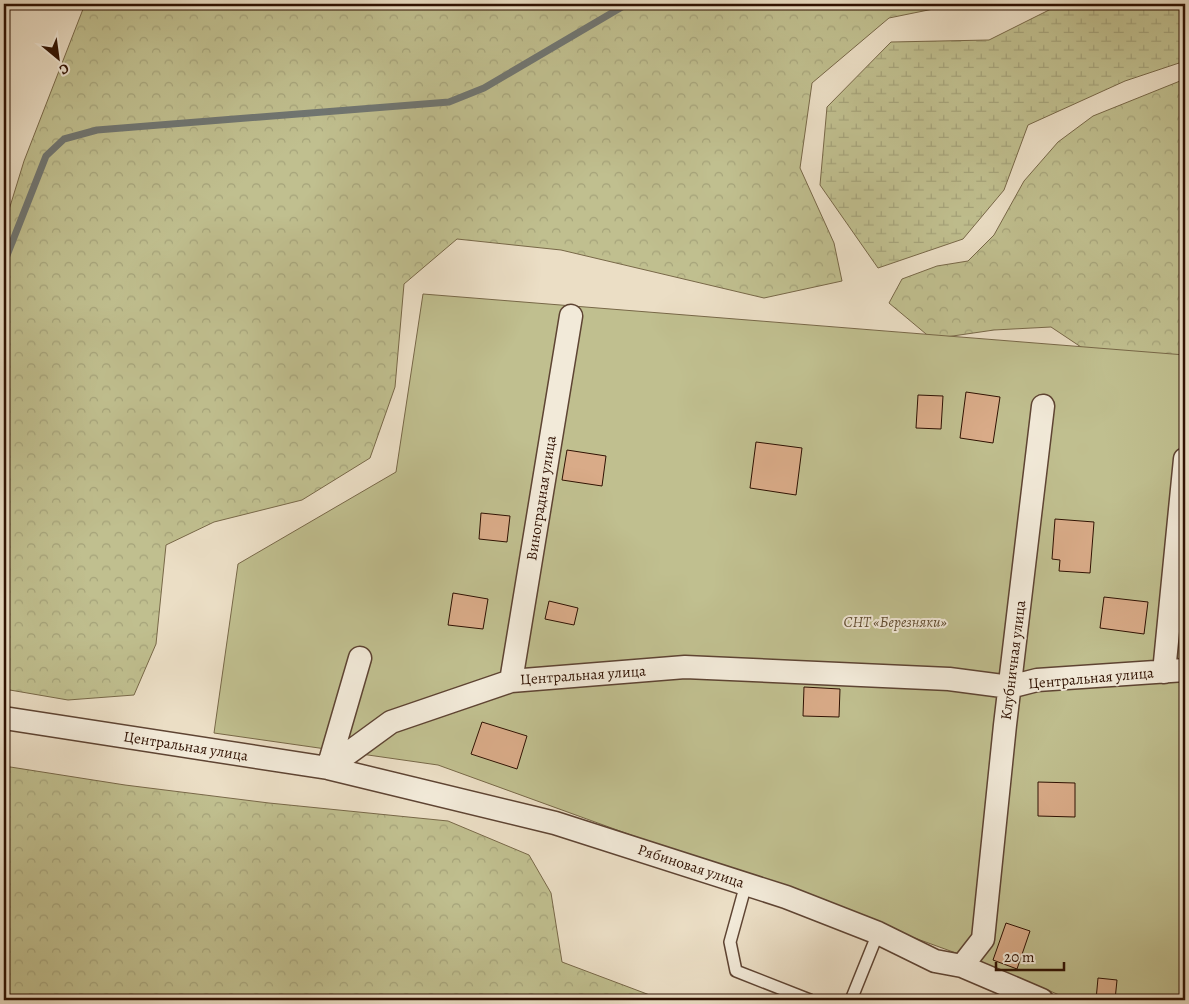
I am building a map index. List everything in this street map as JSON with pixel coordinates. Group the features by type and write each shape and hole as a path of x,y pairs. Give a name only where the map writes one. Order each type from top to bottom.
{"street":[{"name":"Виноградная улица","path":"511,681 571,316"},
{"name":"Клубничная улица","path":"962,966 984,939 1010,687 1043,406"},
{"path":"1175,671 1185,460"},
{"path":"328,768 360,658"},
{"name":"Центральная улица","path":"4,718 328,768 391,722 511,681 685,667 949,680 1010,687 1038,680 1175,671"},
{"name":"Рябиновая улица","path":"328,768 555,823 746,884 786,897 878,933 936,961 962,966 1042,1000"}],"lane":[{"path":"746,884 730,942 736,972 810,1000"},
{"path":"851,1000 878,933"}],"green space":[{"path":"85,4 951,4 889,18 812,83 800,168 834,243 842,281 764,298 561,250 457,239 404,284 395,387 370,458 302,500 214,522 166,545 156,644 134,695 68,700 4,689 4,226 24,161"},
{"path":"1061,4 1185,4 1185,61 1125,81 1028,125 1004,190 963,239 878,268 820,185 827,107 891,42 989,40"},
{"path":"1185,79 1185,383 1096,357 1051,327 994,330 932,339 889,303 902,279 937,266 968,261 994,235 1024,181 1058,142 1093,116"},
{"name":"СНТ «Березняки»","path":"423,294 1185,355 1185,1000 1071,1000 989,965 438,765 214,733 238,564 396,472"},
{"path":"4,766 125,785 269,803 448,821 529,855 551,893 562,962 663,1000 4,1000"}],"building":[{"path":"966,392 1000,397 993,443 960,438"},
{"path":"918,395 943,396 941,429 916,428"},
{"path":"756,442 802,448 796,495 750,488"},
{"path":"567,450 606,456 602,486 562,480"},
{"path":"481,513 510,516 507,542 479,539"},
{"path":"1055,519 1094,522 1090,573 1059,571 1060,560 1052,559"},
{"path":"453,593 488,599 483,629 448,625"},
{"path":"1104,597 1148,602 1144,634 1100,628"},
{"path":"549,601 578,608 574,625 545,619"},
{"path":"804,687 840,689 839,717 803,716"},
{"path":"482,722 527,736 517,769 471,754"},
{"path":"1038,782 1075,783 1075,817 1038,816"},
{"path":"1006,923 1030,931 1017,969 993,960"},
{"path":"1098,978 1117,980 1115,1000 1096,1000"}],"waterway":[{"path":"4,263 46,156 64,139 97,130 449,102 484,88 627,4"}]}
